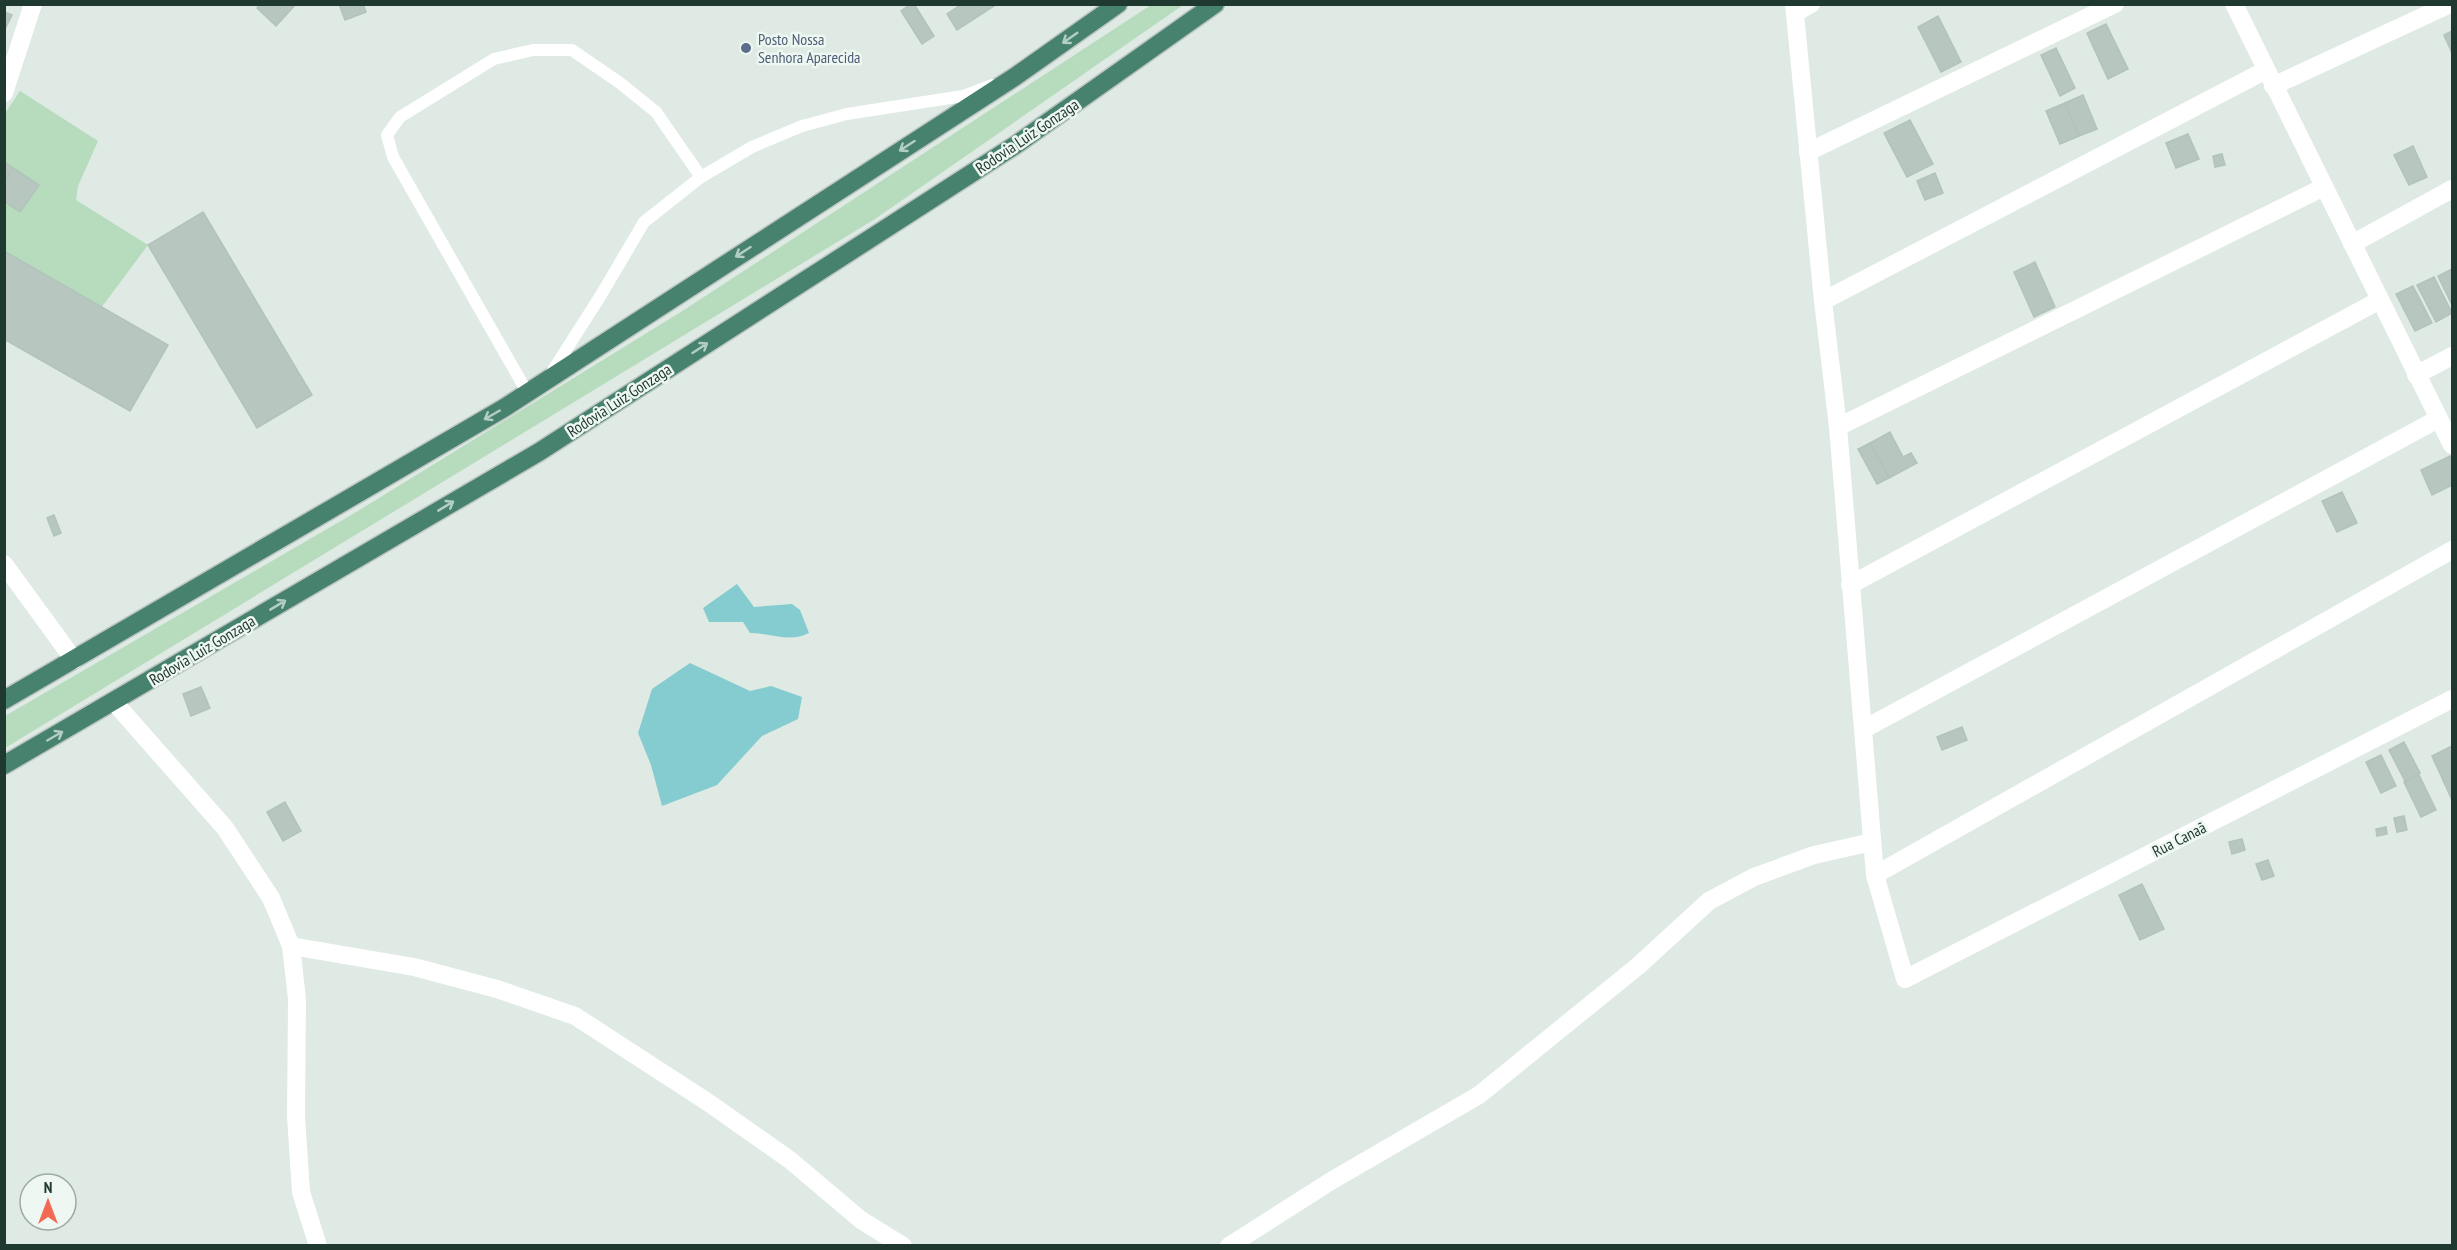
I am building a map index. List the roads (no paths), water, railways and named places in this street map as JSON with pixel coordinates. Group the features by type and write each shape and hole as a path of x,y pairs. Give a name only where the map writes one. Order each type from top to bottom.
{"highway":[{"path":"4,700 504,408 1016,76 1118,4"},
{"name":"Rodovia Luiz Gonzaga","path":"4,765 539,452 1017,144 1215,4"}],"street":[{"path":"4,93 33,4"},
{"path":"1811,4 1794,9 1823,302 1838,426 1875,875 2452,550"},
{"path":"1808,152 2115,4"},
{"path":"2234,4 2452,445"},
{"path":"1823,302 2269,78 2450,4"},
{"path":"1838,426 2324,188"},
{"path":"2352,244 2452,189"},
{"path":"1850,585 2380,300"},
{"path":"2416,375 2452,356"},
{"path":"1864,729 2438,419"},
{"path":"4,564 75,660"},
{"name":"Rua Canaã","path":"1875,875 1905,979 2452,699"},
{"path":"114,702 225,828 271,898 291,946 297,999 296,1116 301,1192 318,1245"},
{"path":"1229,1245 1331,1181 1479,1095 1638,966 1709,901 1754,877 1814,855 1872,842"},
{"path":"291,946 414,967 497,989 575,1016 727,1116 790,1160 861,1220 903,1245"}],"lane":[{"path":"527,392 393,157 387,135 400,117 494,59 532,50 572,50 620,83 656,112 701,177"},
{"path":"549,377 644,222 701,177 752,147 802,126 847,114 963,96 1016,76"}],"water":[{"path":"737,584 754,607 792,604 800,610 809,633 795,637 780,637 750,633 743,622 709,622 703,608"},
{"path":"690,663 750,691 771,686 802,697 798,719 762,736 717,785 662,806 651,765 638,733 652,689"}],"place":[{"name":"Posto Nossa Senhora Aparecida","path":"746,48"}]}
